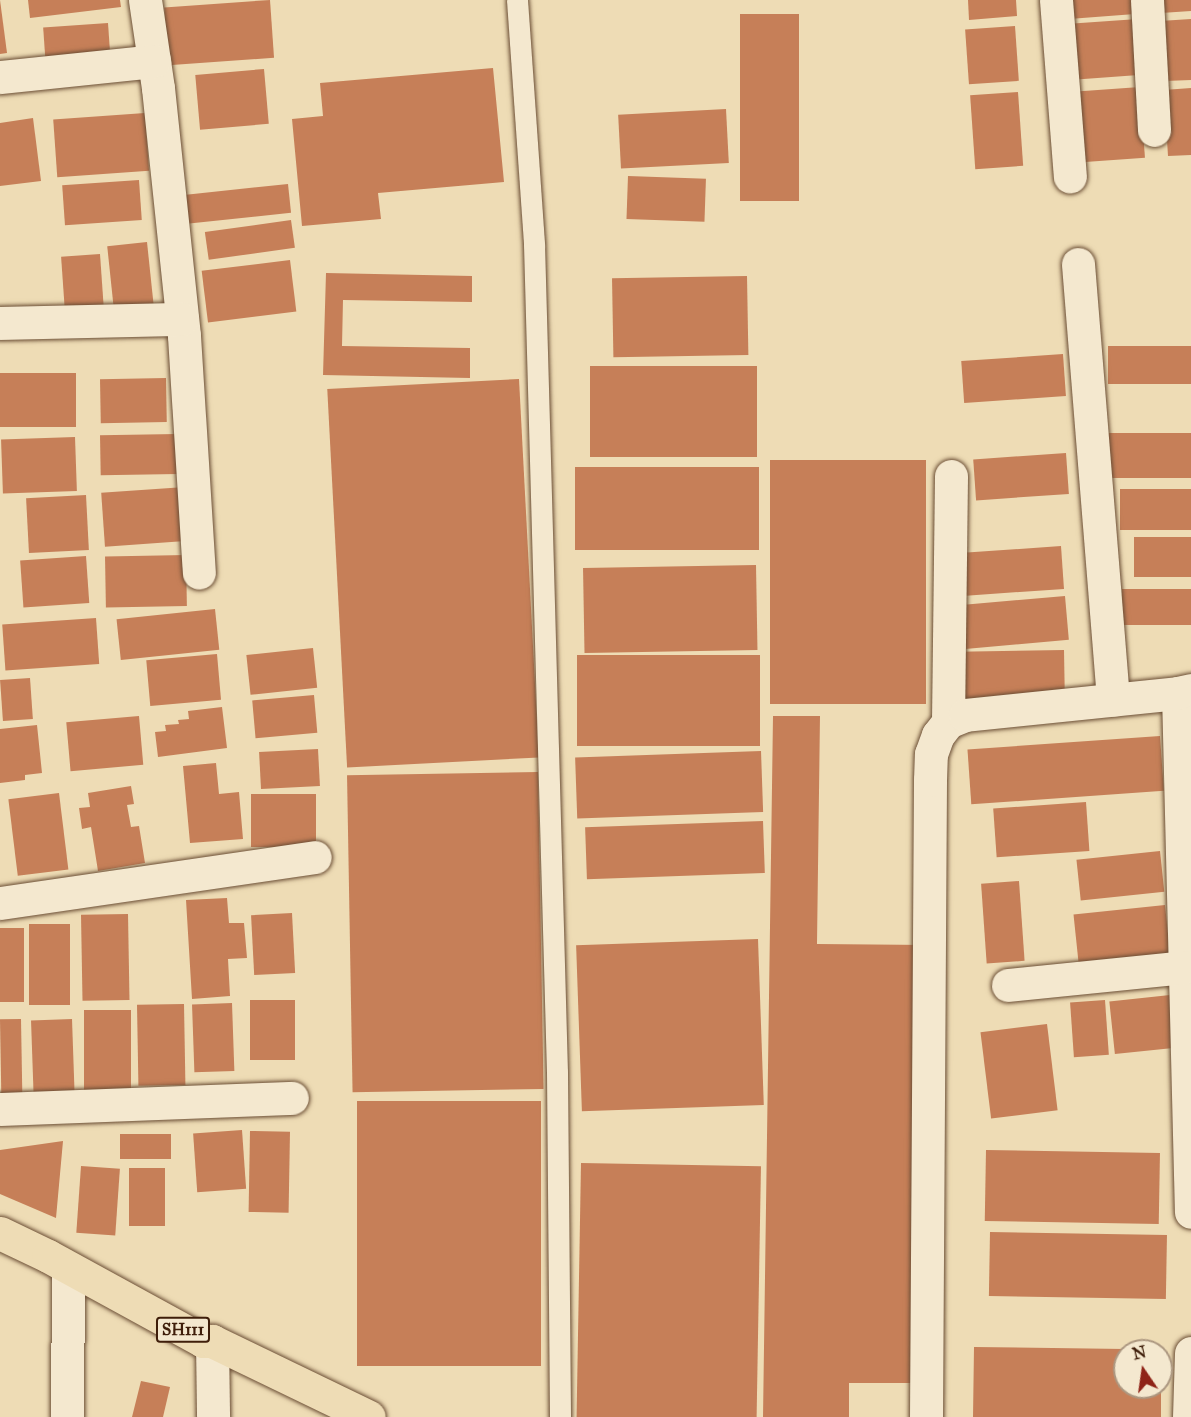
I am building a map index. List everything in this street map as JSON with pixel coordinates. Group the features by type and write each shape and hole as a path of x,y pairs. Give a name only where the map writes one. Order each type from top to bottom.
{"main road":[{"name":"SH111","path":"0,1233 48,1256 203,1341 212,1341 369,1417"}],"street":[{"path":"145,0 154,61 182,319 199,573"},
{"path":"1056,0 1070,176"},
{"path":"1147,0 1154,130"},
{"path":"0,76 154,61"},
{"path":"1078,264 1113,700"},
{"path":"0,323 182,319"},
{"path":"948,722 951,476"},
{"path":"926,1417 930,780 932,754 938,735 948,722 965,715 1184,692 1185,967 1191,1212"},
{"path":"0,903 315,857"},
{"path":"1008,985 1185,967"},
{"path":"0,1109 292,1098"},
{"path":"67,1417 68,1268"},
{"path":"212,1341 213,1417"},
{"path":"1189,1417 1191,1353"}],"lane":[{"path":"517,0 534,244 557,1072 560,1417"}],"building":[{"path":"0,0 7,53 0,54"},
{"path":"28,0 120,0 121,7 30,18"},
{"path":"270,0 274,58 168,65 164,7"},
{"path":"968,0 1016,0 1017,16 969,20"},
{"path":"1068,0 1134,0 1135,14 1069,19"},
{"path":"1160,0 1191,0 1191,11 1161,13"},
{"path":"740,14 799,14 799,201 740,201"},
{"path":"1138,19 1142,75 1070,80 1066,24"},
{"path":"1191,19 1191,80 1165,81 1160,21"},
{"path":"108,23 110,54 45,58 43,28"},
{"path":"1015,26 1019,81 969,84 965,29"},
{"path":"493,68 504,182 378,193 381,219 302,226 292,119 323,116 320,83"},
{"path":"264,69 269,124 200,130 195,75"},
{"path":"1140,87 1145,158 1078,163 1073,92"},
{"path":"1191,88 1191,155 1168,156 1164,90"},
{"path":"1018,92 1023,166 975,169 970,95"},
{"path":"726,109 729,163 621,169 618,115"},
{"path":"145,113 149,171 57,177 53,119"},
{"path":"33,118 41,181 0,186 0,123"},
{"path":"628,176 706,179 704,222 626,219"},
{"path":"139,180 142,220 65,225 62,185"},
{"path":"288,184 291,213 185,224 182,195"},
{"path":"291,220 295,248 209,260 205,232"},
{"path":"147,242 154,311 114,315 107,246"},
{"path":"100,254 104,313 65,316 61,257"},
{"path":"290,260 296,312 208,322 202,271"},
{"path":"326,273 472,276 472,302 343,300 342,346 470,348 470,378 323,375"},
{"path":"747,276 748,355 613,357 612,278"},
{"path":"1108,346 1191,346 1191,384 1108,384"},
{"path":"1063,354 1066,396 964,403 961,361"},
{"path":"590,366 757,366 757,457 590,457"},
{"path":"0,373 76,373 76,427 0,427"},
{"path":"166,378 167,422 101,423 100,379"},
{"path":"519,379 539,757 347,768 327,389"},
{"path":"1103,433 1191,433 1191,478 1103,478"},
{"path":"177,434 178,474 101,475 100,435"},
{"path":"75,437 77,491 3,494 1,440"},
{"path":"1066,453 1069,494 976,500 973,459"},
{"path":"770,460 926,460 926,704 770,704"},
{"path":"575,467 759,467 759,550 575,550"},
{"path":"185,487 189,541 105,547 101,493"},
{"path":"1120,489 1191,489 1191,530 1120,530"},
{"path":"86,495 89,550 29,553 26,498"},
{"path":"1134,537 1191,537 1191,577 1134,577"},
{"path":"1061,546 1064,589 959,596 956,553"},
{"path":"186,555 187,606 106,607 105,556"},
{"path":"86,556 89,603 23,607 20,561"},
{"path":"756,565 757,650 585,653 583,568"},
{"path":"1122,589 1191,589 1191,625 1122,625"},
{"path":"1065,596 1069,640 965,649 961,605"},
{"path":"215,609 219,650 121,660 117,619"},
{"path":"96,618 99,664 5,670 2,625"},
{"path":"313,648 317,688 251,695 246,655"},
{"path":"1064,650 1065,701 959,703 958,652"},
{"path":"217,654 221,700 150,706 146,660"},
{"path":"577,655 760,655 760,746 577,746"},
{"path":"30,678 33,719 3,721 0,680"},
{"path":"314,695 317,733 256,738 252,700"},
{"path":"222,707 227,748 158,757 155,732 166,731 165,725 179,724 178,720 189,719 188,711"},
{"path":"139,716 143,765 71,771 66,722"},
{"path":"773,716 820,716 817,944 928,945 923,1383 849,1383 849,1417 763,1417"},
{"path":"37,725 42,773 25,775 25,780 0,783 0,729"},
{"path":"1160,736 1164,791 971,804 967,749"},
{"path":"318,749 320,786 261,789 259,752"},
{"path":"761,751 763,812 577,818 575,757"},
{"path":"216,763 219,794 239,792 243,839 190,843 183,766"},
{"path":"538,772 544,1089 353,1092 347,775"},
{"path":"131,786 134,804 127,805 131,827 139,826 145,863 98,871 91,827 82,829 79,808 90,807 88,793"},
{"path":"59,793 68,869 18,876 8,799"},
{"path":"251,794 316,794 316,847 251,847"},
{"path":"1086,802 1089,851 997,857 993,808"},
{"path":"763,821 765,873 587,879 585,827"},
{"path":"1160,851 1164,892 1081,901 1076,860"},
{"path":"1019,881 1025,961 987,963 981,884"},
{"path":"227,898 229,923 244,923 247,958 228,959 230,996 192,999 186,900"},
{"path":"1165,905 1170,955 1079,964 1074,915"},
{"path":"292,913 295,973 254,975 251,915"},
{"path":"128,914 130,1000 83,1001 81,915"},
{"path":"29,924 70,924 70,1005 29,1005"},
{"path":"0,928 24,928 24,1002 0,1002"},
{"path":"758,939 764,1105 582,1111 576,945"},
{"path":"1170,995 1176,1048 1115,1054 1109,1001"},
{"path":"250,1000 295,1000 295,1060 250,1060"},
{"path":"1105,1000 1109,1055 1074,1057 1070,1002"},
{"path":"232,1003 234,1071 194,1072 192,1004"},
{"path":"184,1004 185,1085 138,1086 137,1005"},
{"path":"84,1010 131,1010 131,1100 84,1100"},
{"path":"0,1019 21,1019 22,1102 1,1102"},
{"path":"72,1019 75,1091 34,1092 31,1020"},
{"path":"1047,1024 1058,1110 991,1119 980,1032"},
{"path":"357,1101 541,1101 541,1366 357,1366"},
{"path":"242,1130 246,1189 197,1192 193,1133"},
{"path":"250,1131 290,1132 289,1213 249,1212"},
{"path":"120,1134 171,1134 171,1159 120,1159"},
{"path":"63,1141 56,1218 0,1194 0,1150"},
{"path":"986,1150 1160,1153 1159,1224 985,1221"},
{"path":"581,1163 761,1166 757,1417 577,1417"},
{"path":"81,1166 120,1169 115,1236 76,1233"},
{"path":"129,1168 165,1168 165,1226 129,1226"},
{"path":"990,1232 1167,1235 1166,1299 989,1296"},
{"path":"974,1347 1113,1349 1113,1399 1161,1399 1161,1417 973,1417"},
{"path":"141,1381 170,1387 163,1417 132,1417"}]}
